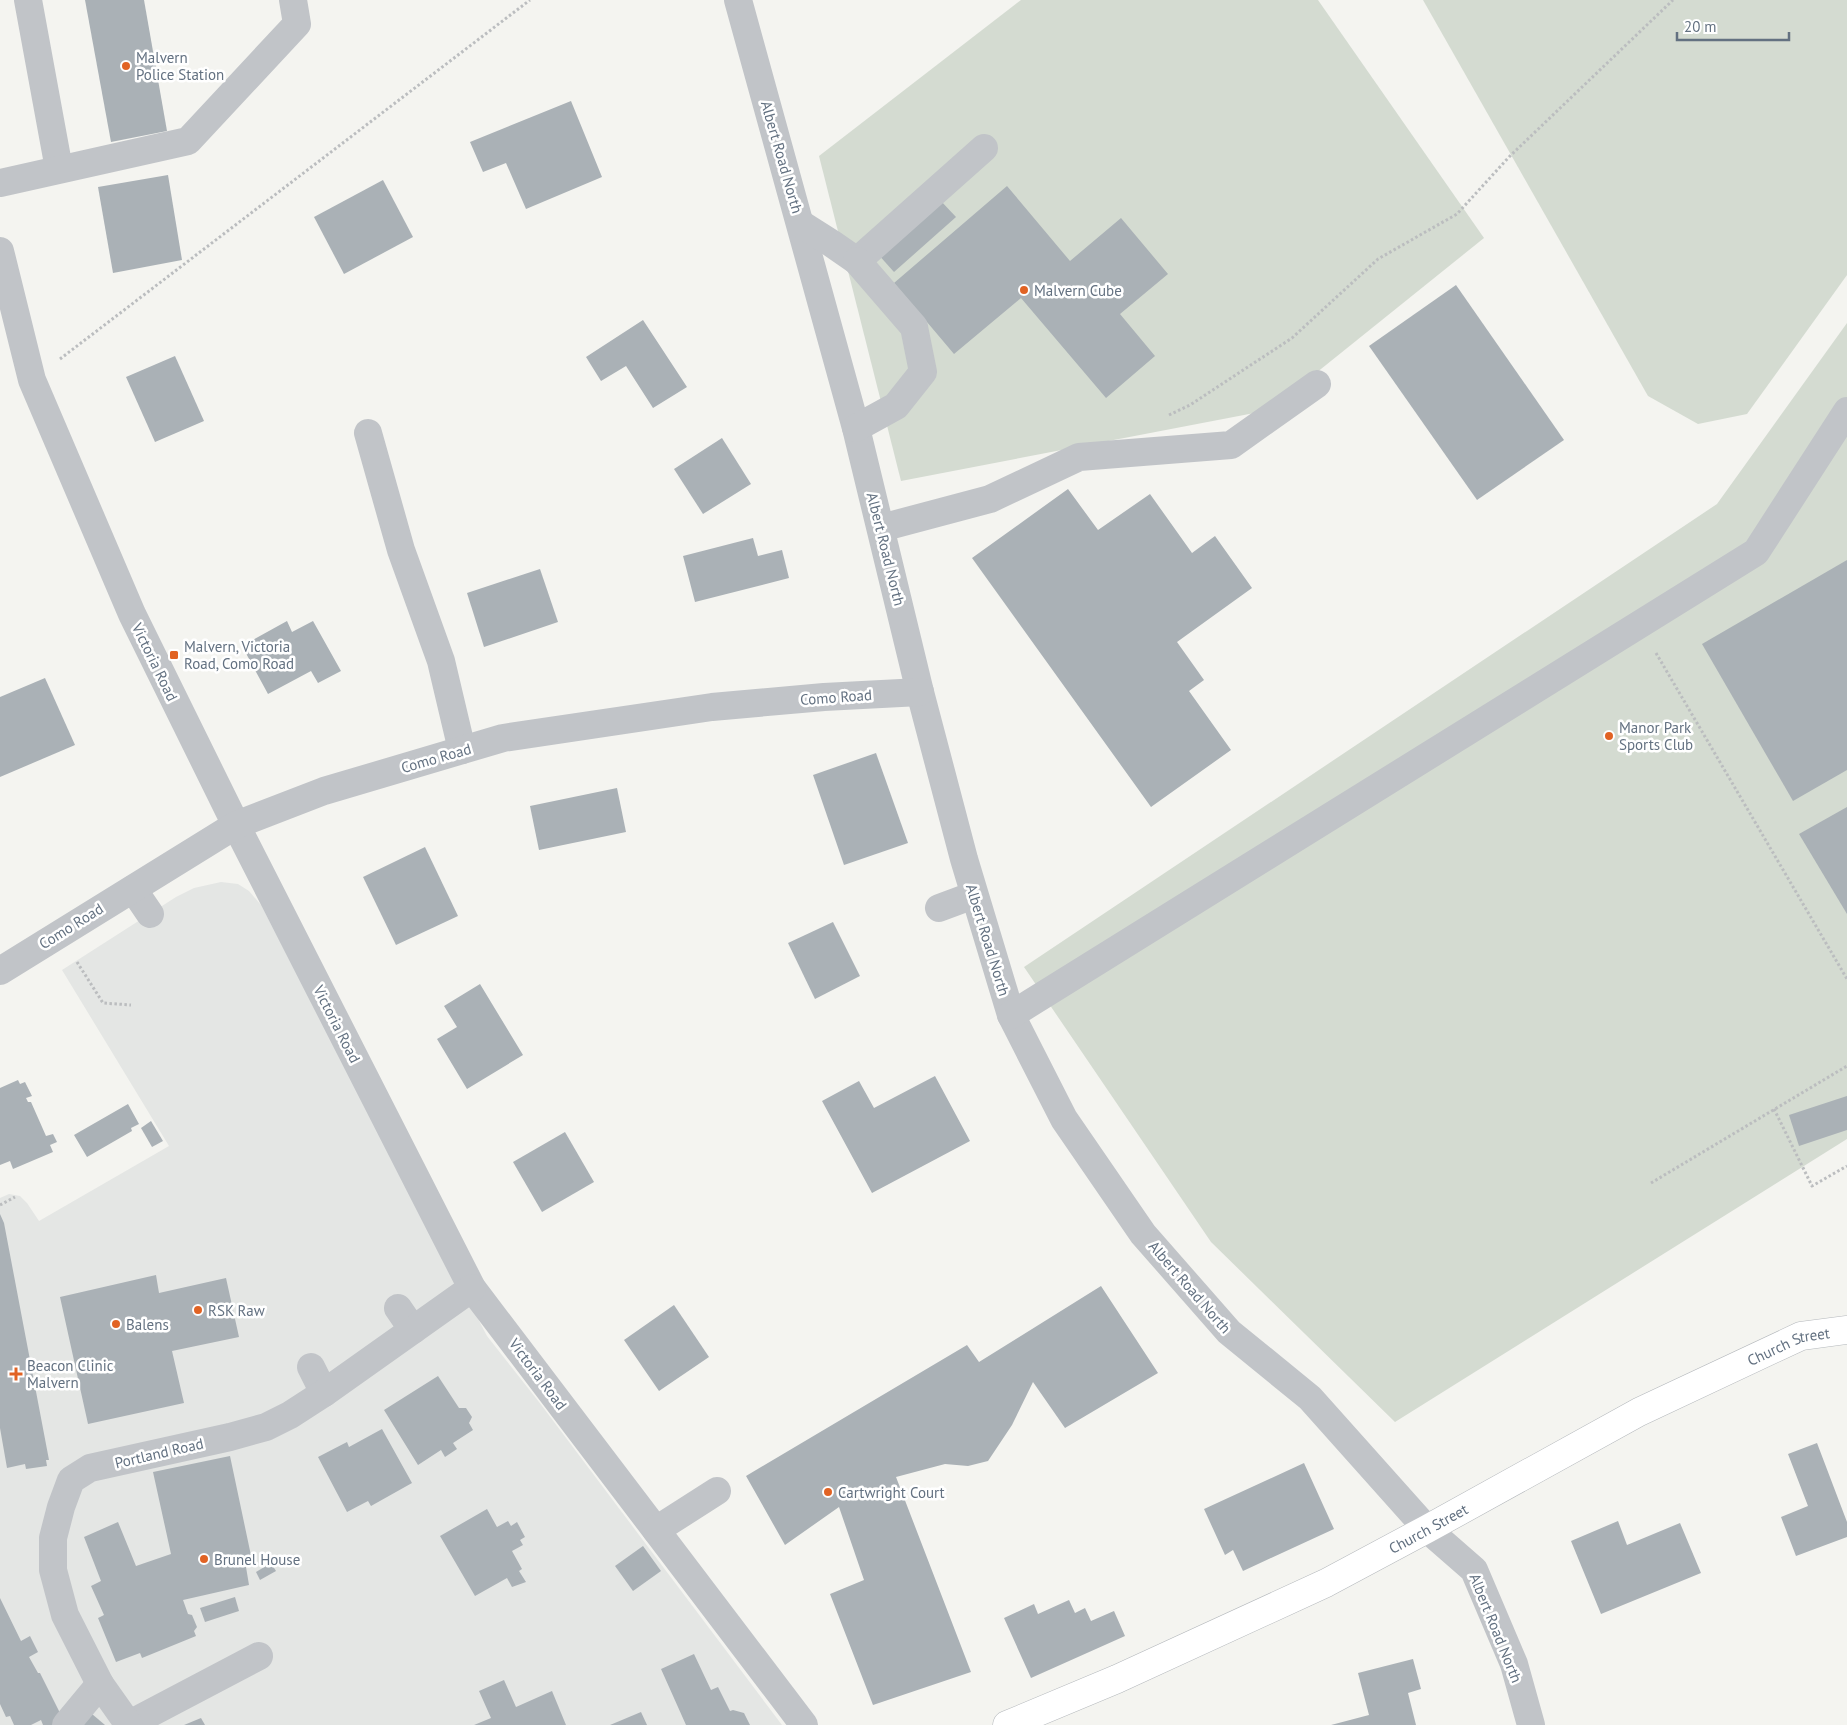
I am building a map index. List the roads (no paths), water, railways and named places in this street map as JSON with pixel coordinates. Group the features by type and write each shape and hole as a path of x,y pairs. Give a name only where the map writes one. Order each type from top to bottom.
{"main road":[{"name":"Church Street","path":"1007,1725 1117,1679 1317,1587 1427,1530 1657,1404 1801,1336 1847,1330"}],"street":[{"path":"28,0 59,169"},
{"path":"0,182 188,141 297,24 293,0"},
{"name":"Albert Road North","path":"738,0 856,428 920,692 964,859 1011,1015 1064,1119 1144,1234 1229,1332 1310,1398 1427,1530 1474,1570 1514,1664 1531,1725"},
{"path":"857,261 984,148"},
{"path":"801,224 831,242 857,261 914,326 923,372 896,406 856,428"},
{"name":"Victoria Road","path":"0,251 32,380 132,614 236,825 472,1288 804,1725"},
{"path":"881,528 990,499 1079,458 1230,445 1317,384"},
{"path":"1011,1015 1756,552 1847,411"},
{"path":"368,432 401,550 441,660 462,750"},
{"name":"Como Road","path":"0,971 236,825 324,791 504,738 712,707 824,697 920,692"},
{"path":"133,889 150,914"},
{"path":"939,908 974,895"},
{"name":"Portland Road","path":"129,1725 100,1684 65,1615 53,1570 53,1538 61,1507 71,1480 90,1468 230,1437 266,1426 290,1415 472,1288"},
{"path":"398,1308 413,1330"},
{"path":"310,1368 324,1393"},
{"path":"656,1530 717,1490"},
{"path":"129,1725 259,1656"},
{"path":"66,1725 100,1684"}],"place":[{"name":"Malvern Police Station","path":"126,66"},
{"name":"Malvern Cube","path":"1024,290"},
{"name":"Malvern, Victoria Road, Como Road","path":"174,655"},
{"name":"Manor Park Sports Club","path":"1609,736"},
{"name":"RSK Raw","path":"198,1310"},
{"name":"Balens","path":"116,1324"},
{"name":"Beacon Clinic Malvern","path":"16,1374"},
{"name":"Cartwright Court","path":"828,1492"},
{"name":"Brunel House","path":"204,1559"}]}
